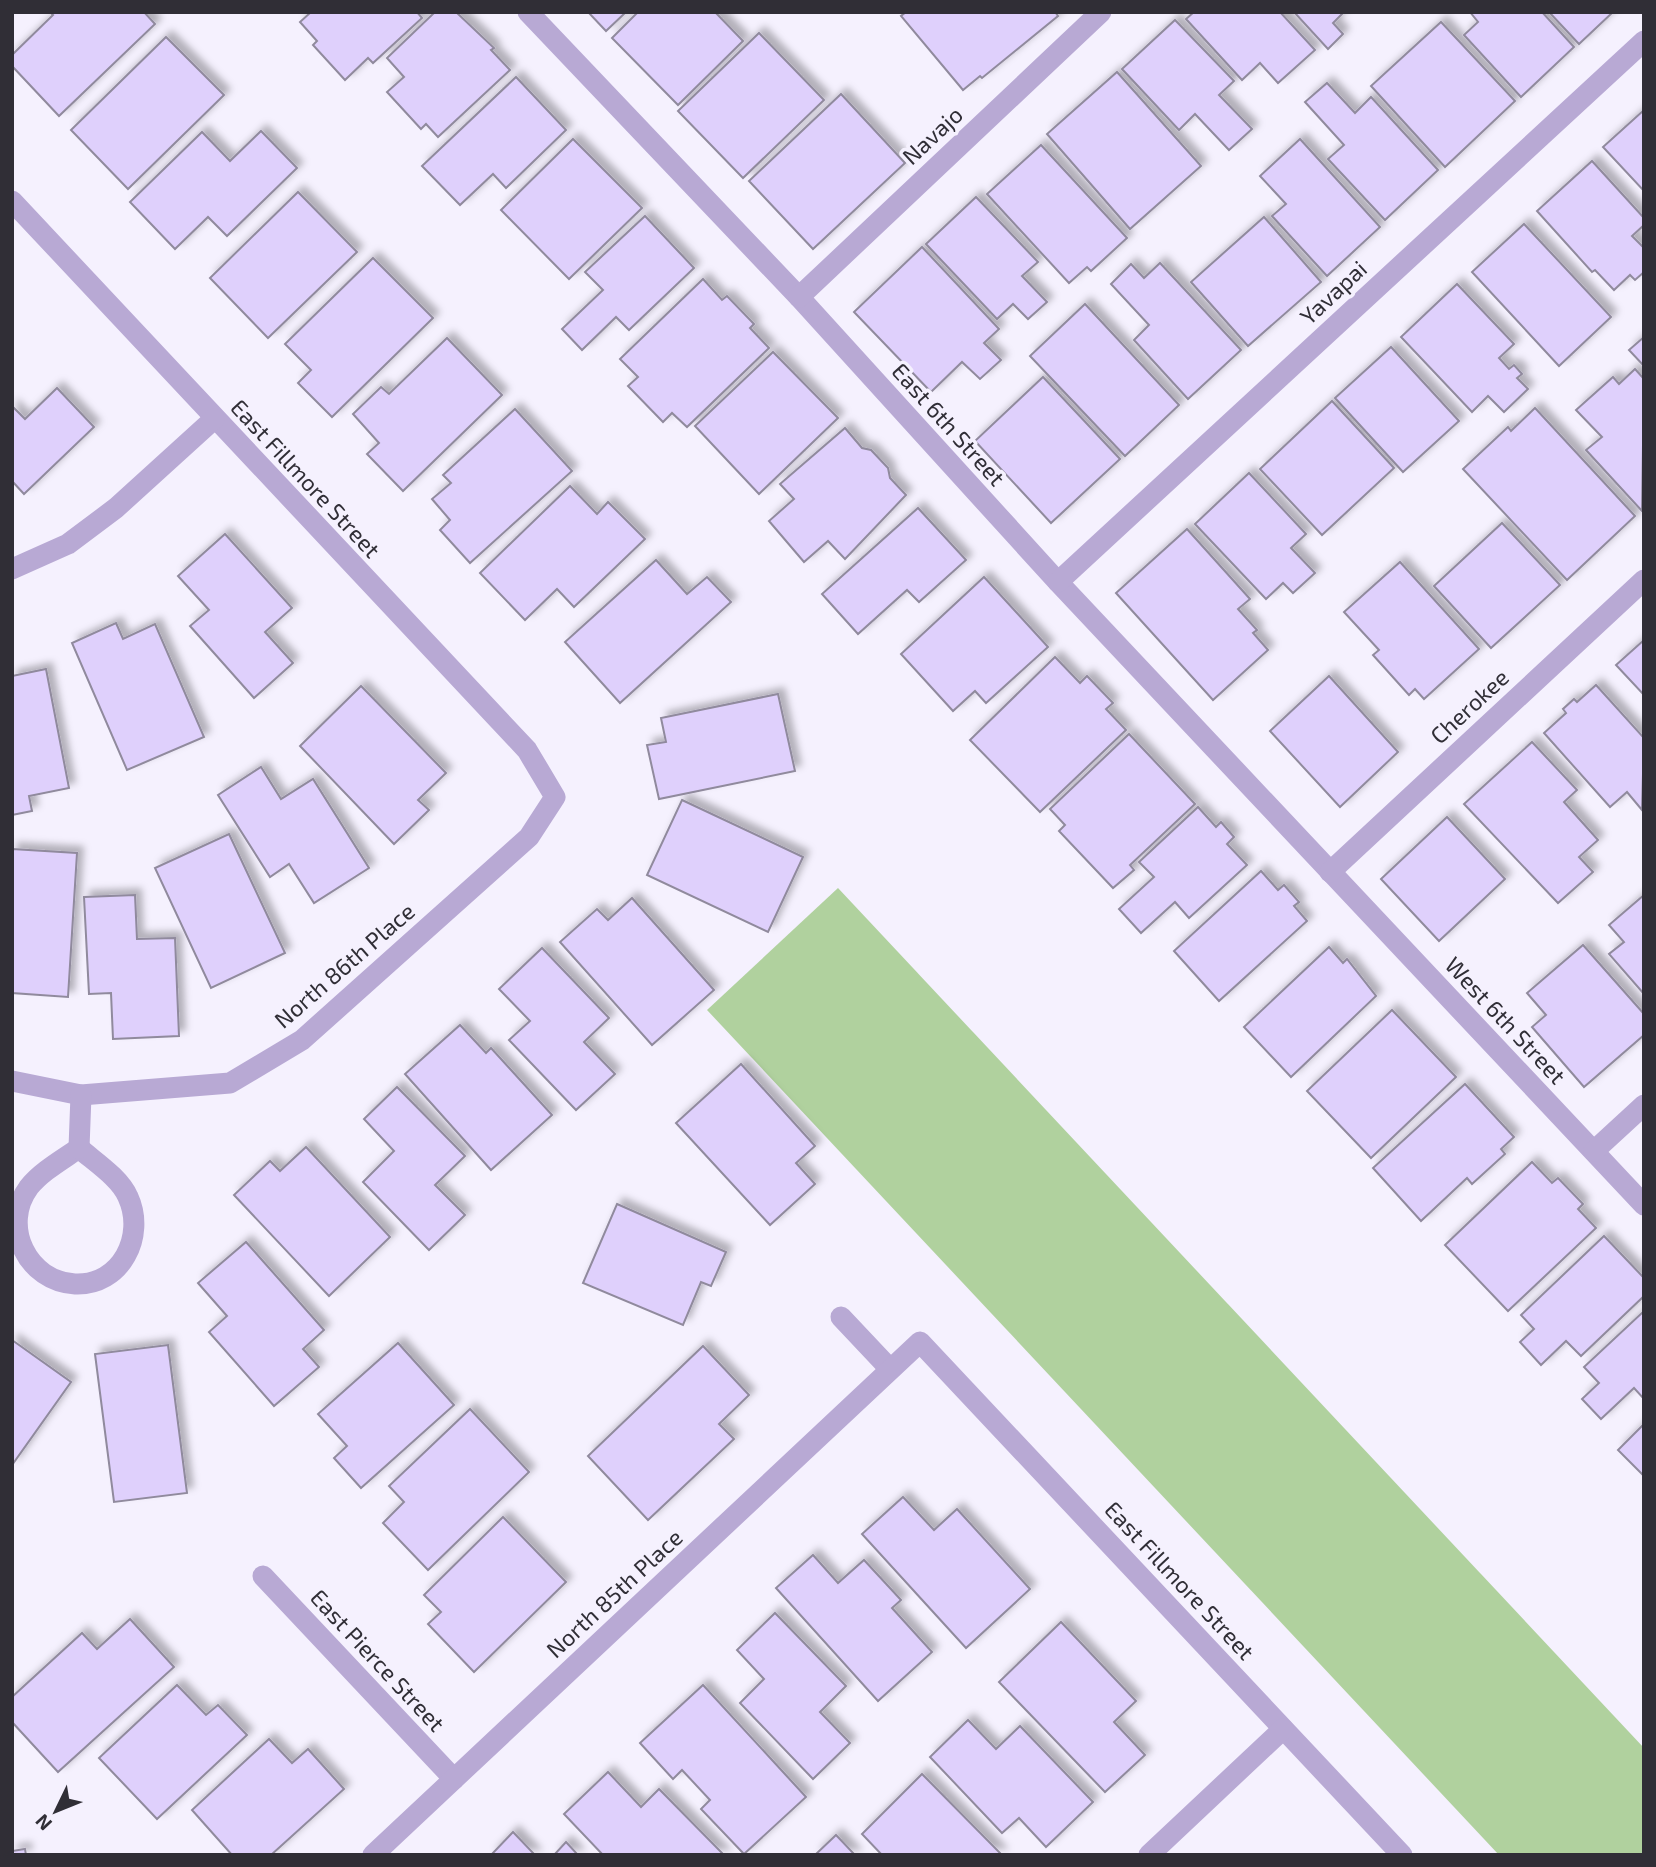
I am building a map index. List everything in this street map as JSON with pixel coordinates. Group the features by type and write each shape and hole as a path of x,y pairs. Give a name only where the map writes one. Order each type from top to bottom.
{"street":[{"name":"East 6th Street","path":"528,12 799,297 1058,582 1330,872"},
{"name":"Navajo","path":"799,297 1101,12"},
{"name":"Yavapai","path":"1058,582 1644,41"},
{"name":"East Fillmore Street","path":"12,201 527,750 555,797"},
{"path":"12,569 68,544 116,508 214,419"},
{"name":"Cherokee","path":"1330,872 1644,580"},
{"name":"North 86th Place","path":"12,1081 81,1095 230,1083 302,1040 529,837 555,797"},
{"name":"West 6th Street","path":"1330,872 1644,1205"},
{"path":"79,1148 27,1189 19,1206 15,1225 19,1244 28,1261 41,1274 59,1282 78,1284 98,1280 115,1270 128,1254 135,1234 134,1214 128,1195 79,1148 81,1095"},
{"path":"1594,1151 1644,1105"},
{"path":"841,1317 890,1369"},
{"name":"East Fillmore Street","path":"920,1342 1402,1855"},
{"name":"North 85th Place","path":"373,1855 920,1342"},
{"name":"East Pierce Street","path":"263,1576 454,1779"},
{"path":"1149,1855 1283,1729"}],"shaded area":[{"path":"838,888 1644,1748 1644,1855 1499,1855 707,1010"}],"building":[{"path":"50,12 144,12 155,24 59,116 12,66 12,55 53,15"},
{"path":"311,12 417,12 422,18 373,63 368,58 345,80 313,45 317,41 300,22"},
{"path":"435,12 456,12 494,48 491,50 510,70 438,137 426,124 421,129 387,92 404,77 387,58"},
{"path":"588,12 626,12 606,31"},
{"path":"638,12 715,12 743,41 678,105 612,38"},
{"path":"906,12 1055,12 1058,16 982,78 980,76 963,90 901,16"},
{"path":"1194,12 1280,12 1315,50 1278,83 1260,63 1242,80 1186,19"},
{"path":"1294,12 1344,12 1333,23 1343,34 1328,49"},
{"path":"1470,12 1542,12 1574,47 1521,97 1464,35 1478,22"},
{"path":"1549,12 1613,12 1579,44"},
{"path":"1175,20 1234,81 1219,95 1252,129 1229,150 1195,114 1179,130 1122,69"},
{"path":"1441,22 1515,101 1445,167 1371,86"},
{"path":"759,33 824,100 743,178 678,111"},
{"path":"166,37 224,95 128,189 71,130"},
{"path":"1117,72 1201,166 1130,229 1047,134"},
{"path":"516,77 566,130 506,188 493,174 460,205 422,166"},
{"path":"1327,83 1355,113 1371,97 1438,170 1385,220 1328,159 1344,145 1305,102"},
{"path":"841,94 905,163 813,249 749,181"},
{"path":"1644,110 1644,191 1603,147"},
{"path":"261,131 297,168 227,236 208,217 175,249 130,202 202,132 230,161"},
{"path":"573,139 642,208 569,279 501,210"},
{"path":"1300,139 1380,227 1327,276 1272,216 1286,204 1260,176"},
{"path":"1041,145 1127,238 1091,271 1087,267 1069,283 987,194"},
{"path":"1592,161 1644,218 1644,225 1632,236 1644,248 1644,272 1635,280 1630,275 1614,290 1595,270 1592,272 1537,211"},
{"path":"298,192 357,252 268,338 210,278"},
{"path":"976,197 1038,262 1022,276 1047,302 1028,319 1013,304 997,319 926,244"},
{"path":"645,216 694,268 629,330 616,317 582,350 562,329 603,290 585,272"},
{"path":"1264,217 1321,282 1248,346 1191,282"},
{"path":"1524,224 1611,317 1559,366 1472,272"},
{"path":"922,247 999,329 984,343 1001,360 980,379 962,362 931,392 854,312"},
{"path":"373,258 433,318 332,417 298,383 311,370 285,344"},
{"path":"1160,263 1241,350 1188,399 1134,340 1149,325 1111,284 1131,264 1144,278"},
{"path":"703,279 722,300 727,296 754,324 750,328 769,348 687,427 672,413 663,422 628,386 638,377 620,359"},
{"path":"1457,284 1514,344 1499,358 1509,369 1514,365 1522,374 1517,378 1528,389 1504,412 1488,396 1472,412 1401,337"},
{"path":"1085,304 1179,405 1125,456 1030,356"},
{"path":"1644,337 1644,366 1629,350"},
{"path":"447,338 502,395 403,491 367,454 379,443 353,414 381,387 389,394"},
{"path":"1391,347 1459,421 1403,472 1335,398"},
{"path":"773,352 838,418 759,494 695,426"},
{"path":"1635,369 1644,379 1642,511 1586,450 1602,437 1576,410 1613,377 1619,384"},
{"path":"1043,377 1120,459 1051,523 975,441"},
{"path":"57,388 94,427 24,494 12,481 12,406 25,419"},
{"path":"1332,401 1394,468 1322,535 1260,469"},
{"path":"1535,408 1635,516 1567,580 1463,469 1508,427 1511,431"},
{"path":"515,409 572,471 470,563 440,530 450,520 432,499 451,483 443,475"},
{"path":"845,428 862,448 871,450 888,468 890,478 906,495 845,559 828,541 804,562 769,521 794,499 780,484"},
{"path":"1249,473 1306,534 1291,548 1315,573 1293,593 1283,583 1266,599 1195,524"},
{"path":"570,486 597,514 608,502 645,539 574,607 557,589 525,620 480,573"},
{"path":"918,508 966,560 919,602 907,590 858,634 822,594"},
{"path":"1502,523 1560,585 1491,648 1434,586"},
{"path":"1187,529 1250,599 1238,609 1257,630 1253,633 1268,650 1213,700 1116,593"},
{"path":"225,534 292,608 265,632 293,663 254,698 190,626 209,610 178,576"},
{"path":"656,560 687,594 707,577 731,602 620,703 565,642"},
{"path":"1400,562 1479,649 1424,699 1415,689 1409,695 1373,655 1379,650 1344,612"},
{"path":"984,577 1048,647 986,703 975,691 953,711 901,654"},
{"path":"116,623 123,639 155,624 204,737 127,770 72,643"},
{"path":"1644,640 1644,695 1616,665"},
{"path":"1055,657 1080,683 1087,676 1113,703 1106,709 1126,730 1040,812 970,740"},
{"path":"46,669 69,788 29,796 32,811 12,815 12,676"},
{"path":"1329,676 1398,752 1340,807 1270,731"},
{"path":"1596,685 1644,738 1642,810 1627,792 1610,807 1544,733 1566,713 1563,709 1574,699 1577,702"},
{"path":"361,686 446,773 418,800 429,810 394,844 300,746"},
{"path":"778,694 795,771 659,799 647,745 666,742 661,718"},
{"path":"1129,734 1195,804 1130,865 1134,870 1113,888 1059,831 1065,825 1050,809"},
{"path":"1532,742 1577,790 1564,802 1598,840 1579,857 1593,872 1558,903 1464,804"},
{"path":"261,767 281,799 313,779 369,868 314,903 289,864 270,877 218,795"},
{"path":"682,800 803,857 768,932 647,875"},
{"path":"1198,807 1216,827 1221,822 1234,837 1227,844 1247,865 1189,918 1175,902 1141,933 1119,909 1154,877 1139,862"},
{"path":"1447,817 1505,879 1439,941 1381,879"},
{"path":"229,834 285,953 211,988 155,868"},
{"path":"12,849 77,853 68,997 12,993"},
{"path":"1261,871 1278,890 1284,885 1299,902 1294,906 1307,921 1219,1001 1174,951"},
{"path":"135,895 137,939 175,938 179,1036 113,1039 111,993 89,994 84,897"},
{"path":"1644,895 1644,994 1609,954 1624,942 1609,925"},
{"path":"632,898 714,990 652,1045 560,942 597,909 608,920"},
{"path":"1583,945 1644,1014 1644,1035 1584,1087 1532,1027 1546,1015 1527,993"},
{"path":"1329,947 1343,963 1347,959 1376,996 1291,1077 1244,1027"},
{"path":"542,948 609,1018 584,1042 615,1074 576,1110 509,1040 530,1021 499,989"},
{"path":"1392,1010 1456,1077 1371,1158 1307,1091"},
{"path":"460,1025 486,1053 491,1048 552,1115 491,1170 405,1074"},
{"path":"741,1064 815,1146 796,1163 815,1184 770,1225 676,1123"},
{"path":"1465,1084 1514,1137 1501,1149 1505,1154 1472,1184 1467,1178 1421,1221 1373,1168"},
{"path":"397,1087 465,1156 435,1185 465,1215 429,1250 363,1182 394,1151 364,1119"},
{"path":"306,1147 390,1237 329,1296 234,1195 270,1161 280,1171"},
{"path":"1532,1162 1552,1183 1558,1178 1583,1204 1578,1209 1596,1228 1508,1311 1445,1245"},
{"path":"617,1204 726,1252 711,1286 701,1282 683,1325 583,1283"},
{"path":"1604,1236 1644,1278 1644,1296 1581,1356 1566,1341 1541,1365 1520,1342 1534,1329 1521,1315"},
{"path":"246,1242 324,1330 303,1349 319,1367 274,1406 209,1332 227,1316 198,1283"},
{"path":"1644,1311 1644,1399 1634,1388 1601,1419 1582,1399 1599,1383 1584,1367"},
{"path":"12,1340 71,1382 12,1465"},
{"path":"398,1343 454,1405 361,1488 334,1458 347,1446 318,1414"},
{"path":"168,1345 187,1493 114,1502 95,1354"},
{"path":"703,1346 749,1395 719,1424 734,1439 648,1520 588,1456"},
{"path":"470,1409 529,1472 428,1570 383,1523 404,1502 389,1486"},
{"path":"1644,1424 1644,1476 1618,1450"},
{"path":"903,1497 934,1530 957,1509 1030,1589 966,1648 862,1534"},
{"path":"503,1517 566,1582 474,1672 428,1624 441,1612 424,1595"},
{"path":"813,1555 838,1583 864,1560 901,1600 892,1608 932,1652 878,1701 776,1588"},
{"path":"775,1613 846,1686 820,1712 850,1743 813,1779 740,1703 764,1679 737,1650"},
{"path":"130,1619 174,1667 58,1772 12,1722 12,1697 82,1633 97,1649"},
{"path":"1061,1622 1136,1701 1114,1722 1145,1755 1105,1792 999,1682"},
{"path":"177,1685 206,1715 218,1705 247,1735 157,1819 99,1758"},
{"path":"703,1685 806,1797 744,1854 701,1809 710,1800 682,1770 673,1779 640,1743"},
{"path":"968,1720 996,1749 1020,1726 1093,1802 1046,1847 1019,1818 1002,1833 930,1757"},
{"path":"269,1739 292,1763 308,1749 344,1789 271,1855 232,1855 192,1810"},
{"path":"608,1772 641,1807 659,1789 724,1855 603,1855 564,1814"},
{"path":"922,1774 1001,1854 882,1855 862,1834"},
{"path":"513,1832 535,1855 491,1855"},
{"path":"836,1835 855,1855 815,1855"},
{"path":"566,1842 578,1855 554,1855"},
{"path":"25,1849 26,1855 12,1855 12,1851"}]}
